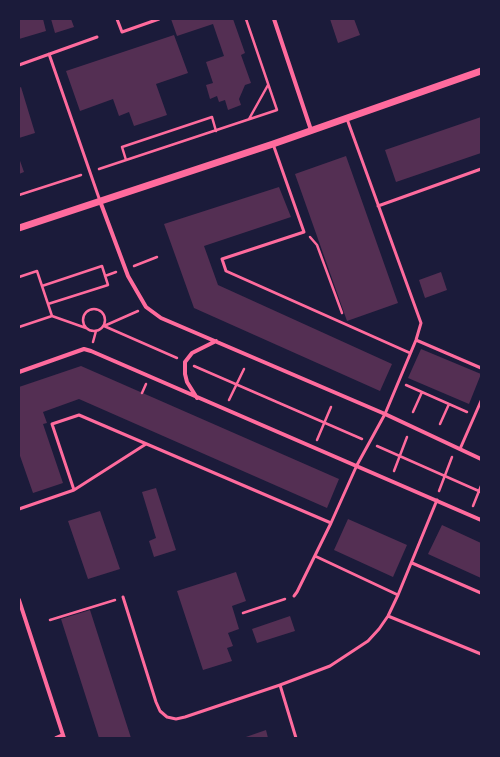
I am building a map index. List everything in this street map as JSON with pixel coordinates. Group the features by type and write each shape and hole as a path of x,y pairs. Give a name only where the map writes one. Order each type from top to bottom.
{"street":[{"path":"274,19 311,130"},
{"path":"19,228 273,144 481,72"},
{"path":"100,202 128,276 146,307 161,318 385,414 481,459"},
{"path":"198,398 185,374 185,362 192,354 216,341"},
{"path":"19,372 84,349 438,500 481,520"},
{"path":"19,600 63,737 56,738"}],"lane":[{"path":"117,19 122,32 159,19"},
{"path":"19,65 97,37"},
{"path":"49,54 100,202"},
{"path":"294,596 298,592 331,523 356,465 385,414 416,340 421,323 346,118"},
{"path":"273,144 304,232 222,259 226,271 410,353"},
{"path":"378,206 481,169"},
{"path":"416,340 481,368"},
{"path":"460,449 481,401"},
{"path":"74,490 52,424 79,415 331,523"},
{"path":"19,509 74,490 146,444"},
{"path":"123,597 160,711 167,717 176,719 185,717 280,685 330,666 349,655 368,641 388,616 438,500"},
{"path":"315,556 398,595"},
{"path":"412,563 481,593"},
{"path":"388,616 481,654"},
{"path":"280,685 296,738"}],"path":[{"path":"19,195 277,110 246,19"},
{"path":"249,120 268,85"},
{"path":"126,160 122,147 212,117 216,130"},
{"path":"304,232 317,245 346,324"},
{"path":"42,286 102,266 108,285 48,304"},
{"path":"19,277 37,271 52,316"},
{"path":"19,327 52,316 89,330 96,331 146,307"},
{"path":"86,328 83,322 84,314 87,311 94,309 97,309 103,314 105,321 104,326"},
{"path":"19,330 24,325"},
{"path":"104,326 480,492"},
{"path":"229,401 244,369"},
{"path":"399,381 475,415"},
{"path":"413,412 422,392"},
{"path":"440,424 449,404"},
{"path":"317,440 331,407"},
{"path":"394,471 407,437"},
{"path":"438,491 452,457"},
{"path":"473,507 480,492 481,486"},
{"path":"243,613 294,596"},
{"path":"50,620 123,597"}],"building":[{"path":"19,19 43,19 46,31 19,39"},
{"path":"51,19 71,19 74,27 55,33"},
{"path":"171,19 233,19 245,53 241,55 251,83 245,85 239,99 241,105 228,110 225,100 219,102 217,96 210,99 206,85 213,83 206,62 224,56 213,24 177,36"},
{"path":"330,19 354,19 360,35 338,43"},
{"path":"174,35 188,73 156,84 167,115 134,126 129,112 119,116 113,99 80,111 66,71"},
{"path":"21,87 35,133 19,138 19,88"},
{"path":"481,117 481,153 396,182 385,150"},
{"path":"346,156 398,303 347,321 295,174"},
{"path":"19,158 24,172 19,174"},
{"path":"279,187 291,217 204,246 218,285 392,364 380,391 194,308 164,224"},
{"path":"441,272 447,290 425,298 419,280"},
{"path":"421,349 481,374 469,404 408,378"},
{"path":"81,366 339,479 327,508 79,399 43,412 47,423 43,424 63,483 33,493 19,453 19,387"},
{"path":"156,488 176,550 154,557 149,541 156,538 142,492"},
{"path":"100,511 120,569 88,579 68,521"},
{"path":"348,519 407,545 393,577 334,550"},
{"path":"442,525 481,543 481,578 428,554"},
{"path":"236,572 246,601 232,606 239,629 228,633 233,646 227,648 232,661 203,670 177,591"},
{"path":"90,610 131,738 99,738 61,619"},
{"path":"290,616 295,631 257,643 252,629"},
{"path":"266,730 268,738 243,738"}]}
